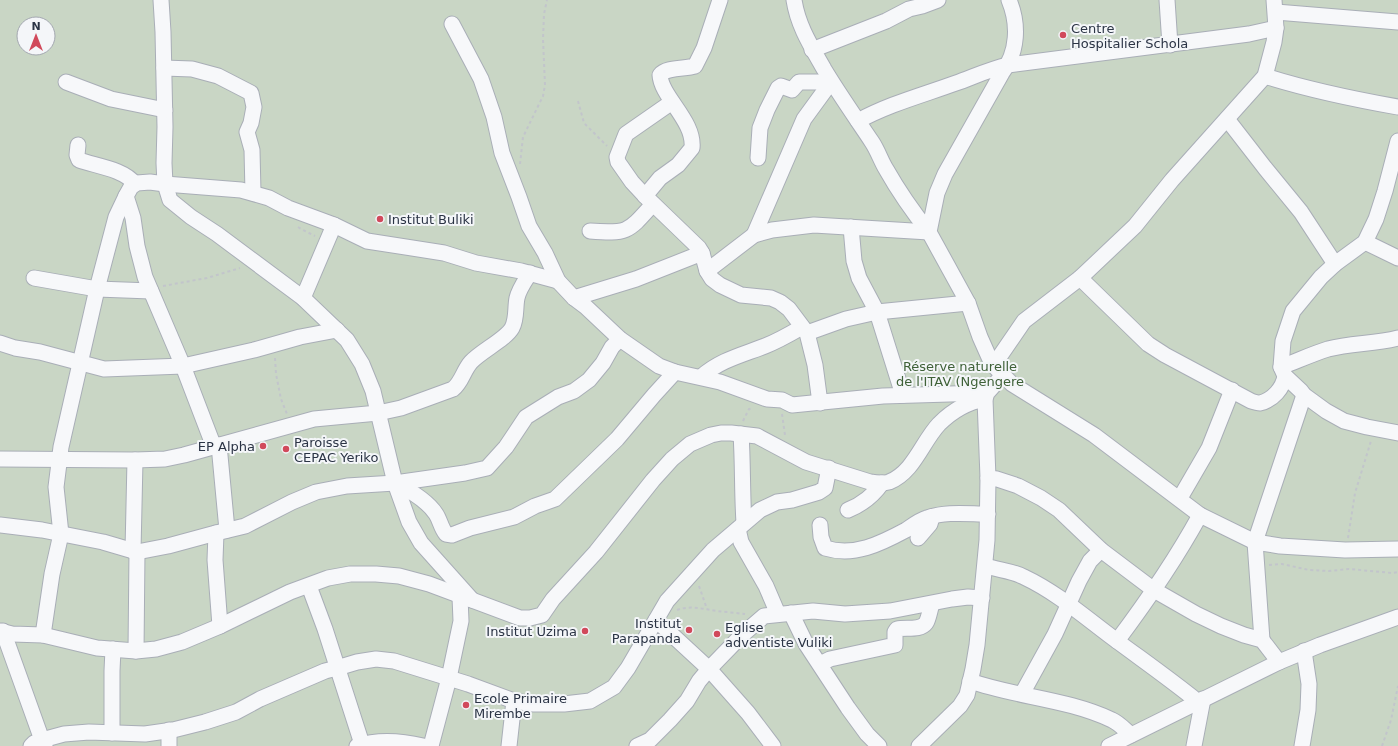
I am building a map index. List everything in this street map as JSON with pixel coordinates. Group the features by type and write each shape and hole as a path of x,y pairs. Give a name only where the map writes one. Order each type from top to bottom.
{"street":[{"path":"160,0 164,68 165,184 170,200 303,298 337,330 354,350 362,364 373,391 394,483 409,522 421,543 467,599"},
{"path":"590,231 609,232 629,229 635,224 660,178 678,165 692,148 689,130 662,84 660,75 664,71 695,66 704,48 720,0"},
{"path":"794,0 798,19 812,50 831,82 873,144 909,207 929,232 968,303 980,337 992,364 1012,384 1094,435 1180,498 1200,515 1255,542 1280,546 1345,550 1398,548"},
{"path":"812,50 886,21 909,9 938,0"},
{"path":"929,232 937,193 945,174 1008,65 1015,46 1015,25 1009,0"},
{"path":"1167,0 1170,45"},
{"path":"992,364 1000,356 1024,321 1080,278 1135,226 1172,180 1265,76 1276,28 1275,6 1398,22"},
{"path":"452,24 481,79 494,117 502,153 529,226 558,281 574,298 586,307 620,339 659,366 675,372 701,377 739,388 767,399 782,400 792,405 903,395 986,396"},
{"path":"858,121 910,99 991,69 1008,65 1250,34 1276,28"},
{"path":"164,68 192,69 218,76 251,93 254,107 251,123 247,132 252,150 253,193"},
{"path":"1265,76 1293,85 1398,107"},
{"path":"66,82 111,99 165,110"},
{"path":"758,158 760,128 778,88 781,86 792,90 798,82 831,82"},
{"path":"754,236 804,119 831,82"},
{"path":"672,102 626,134 617,157 620,166 649,200 699,248 702,253 706,271 712,280 741,295 771,298 780,302 789,309 804,330 815,365 820,403"},
{"path":"1227,119 1301,212 1335,264"},
{"path":"1080,278 1148,344 1165,355 1251,401 1259,403 1270,399 1284,383 1283,341 1293,311 1321,277 1335,264 1365,242 1376,219 1392,193 1398,141"},
{"path":"78,145 77,155 79,160 113,170 127,176 131,190 133,218 145,277 217,446 221,531 215,560 220,626"},
{"path":"43,635 52,574 61,534 56,487 61,447 97,290 116,217 131,190 150,182 240,190 269,198 288,208 334,225 367,241 444,253 476,263 530,273 558,281"},
{"path":"706,271 754,236 772,230 814,224 929,232"},
{"path":"303,298 334,225"},
{"path":"851,227 854,261 859,278 877,312 903,395"},
{"path":"1365,242 1398,258"},
{"path":"574,298 636,279 702,253"},
{"path":"0,459 165,459 314,419 378,413 401,408 459,385 470,362 511,329 514,320 517,297 530,273"},
{"path":"34,278 97,290 151,289"},
{"path":"701,377 710,369 734,356 804,330 877,312 968,303"},
{"path":"0,343 15,348 40,352 104,369 183,366 337,330"},
{"path":"1283,371 1327,349 1398,338"},
{"path":"0,525 42,530 103,542 135,551 168,546 221,531 246,526 292,502 316,492 347,486 394,483 465,473 486,468 506,447 526,417 558,397 574,392 589,380 603,363 612,347 620,339"},
{"path":"1283,371 1304,395 1344,421 1398,433"},
{"path":"394,483 405,488 427,504 436,514 442,529 446,534 452,535 470,528 514,517 535,506 555,499 617,439 675,372"},
{"path":"2,631 12,634 43,635 97,648 136,652 156,649 182,642 220,626 290,592 328,578 350,574 399,576 429,584 520,618 530,618 542,615 553,599 596,552 653,480 672,459 690,444 721,433 736,433 757,436 806,462 870,482 888,482 908,469 929,436 940,423 955,410 972,401 986,396 1004,375"},
{"path":"1180,498 1209,448 1232,390"},
{"path":"1279,662 1262,640 1255,542 1304,395"},
{"path":"919,746 960,706 967,695 977,645 986,566 988,514 986,396"},
{"path":"736,433 742,450 741,542 766,586 778,614 806,644 867,734 879,746"},
{"path":"135,460 136,652"},
{"path":"2,631 39,744 70,734 89,732 145,734 205,722 236,712 260,699 325,671 356,662 376,659 394,661 468,684 514,701 534,704 564,704 590,701 614,687 628,668 667,600 713,550 760,510 777,502 792,500 819,492 825,488 829,468"},
{"path":"988,478 997,479 1018,486 1042,498 1059,510 1101,550 1154,590 1196,614 1221,626 1262,640"},
{"path":"848,510 859,506 873,495 882,483"},
{"path":"820,525 821,537 825,548 846,552 873,546 895,536 926,518 952,514 988,514"},
{"path":"1117,642 1154,590 1191,532 1200,515"},
{"path":"918,538 930,524 932,517"},
{"path":"1022,694 1055,634 1068,604 1090,561 1101,550"},
{"path":"986,566 1023,576 1045,589 1200,700"},
{"path":"309,586 325,629 360,745 383,741 410,743 423,746"},
{"path":"637,746 650,740 670,720 709,669 753,625 778,614 813,611 844,614 890,611 958,599 982,598"},
{"path":"430,746 449,678 467,599"},
{"path":"820,664 830,659 895,645 895,632 897,629 916,628 922,626 926,623 932,604"},
{"path":"658,616 709,669 748,713 773,746"},
{"path":"1110,746 1279,662 1304,651 1398,617"},
{"path":"112,734 113,649"},
{"path":"1302,746 1309,684 1304,651"},
{"path":"970,681 1001,691 1022,694 1063,704 1113,720 1131,735"},
{"path":"1194,746 1200,700"},
{"path":"509,746 514,701"},
{"path":"169,730 169,746"}],"path":[{"path":"520,166 523,137 543,96 545,85 543,39 544,14 547,0"},
{"path":"578,101 584,123 605,142 617,157"},
{"path":"151,289 206,278 255,263"},
{"path":"270,346 276,363 276,374 280,393 287,413 289,426"},
{"path":"778,400 783,416 783,425 788,453"},
{"path":"736,433 736,426 742,422 748,409 757,409"},
{"path":"1345,550 1355,493 1375,428"},
{"path":"1257,570 1274,564 1282,564 1309,570 1329,571 1349,569 1392,573 1398,572"},
{"path":"698,565 699,589 706,609"},
{"path":"658,616 684,608 695,607 778,614"},
{"path":"1382,746 1391,720 1398,686"}],"green space":[{"name":"Réserve naturelle de l'ITAV (Ngengere","path":"0,0 1398,0 1398,746 0,746"}],"place":[{"name":"Centre Hospitalier Schola","path":"1063,35"},
{"name":"Institut Buliki","path":"380,219"},
{"name":"EP Alpha","path":"263,446"},
{"name":"Paroisse CEPAC Yeriko","path":"286,449"},
{"name":"Institut Parapanda","path":"689,630"},
{"name":"Institut Uzima","path":"585,631"},
{"name":"Eglise adventiste Vuliki","path":"717,634"},
{"name":"Ecole Primaire Mirembe","path":"466,705"}]}
